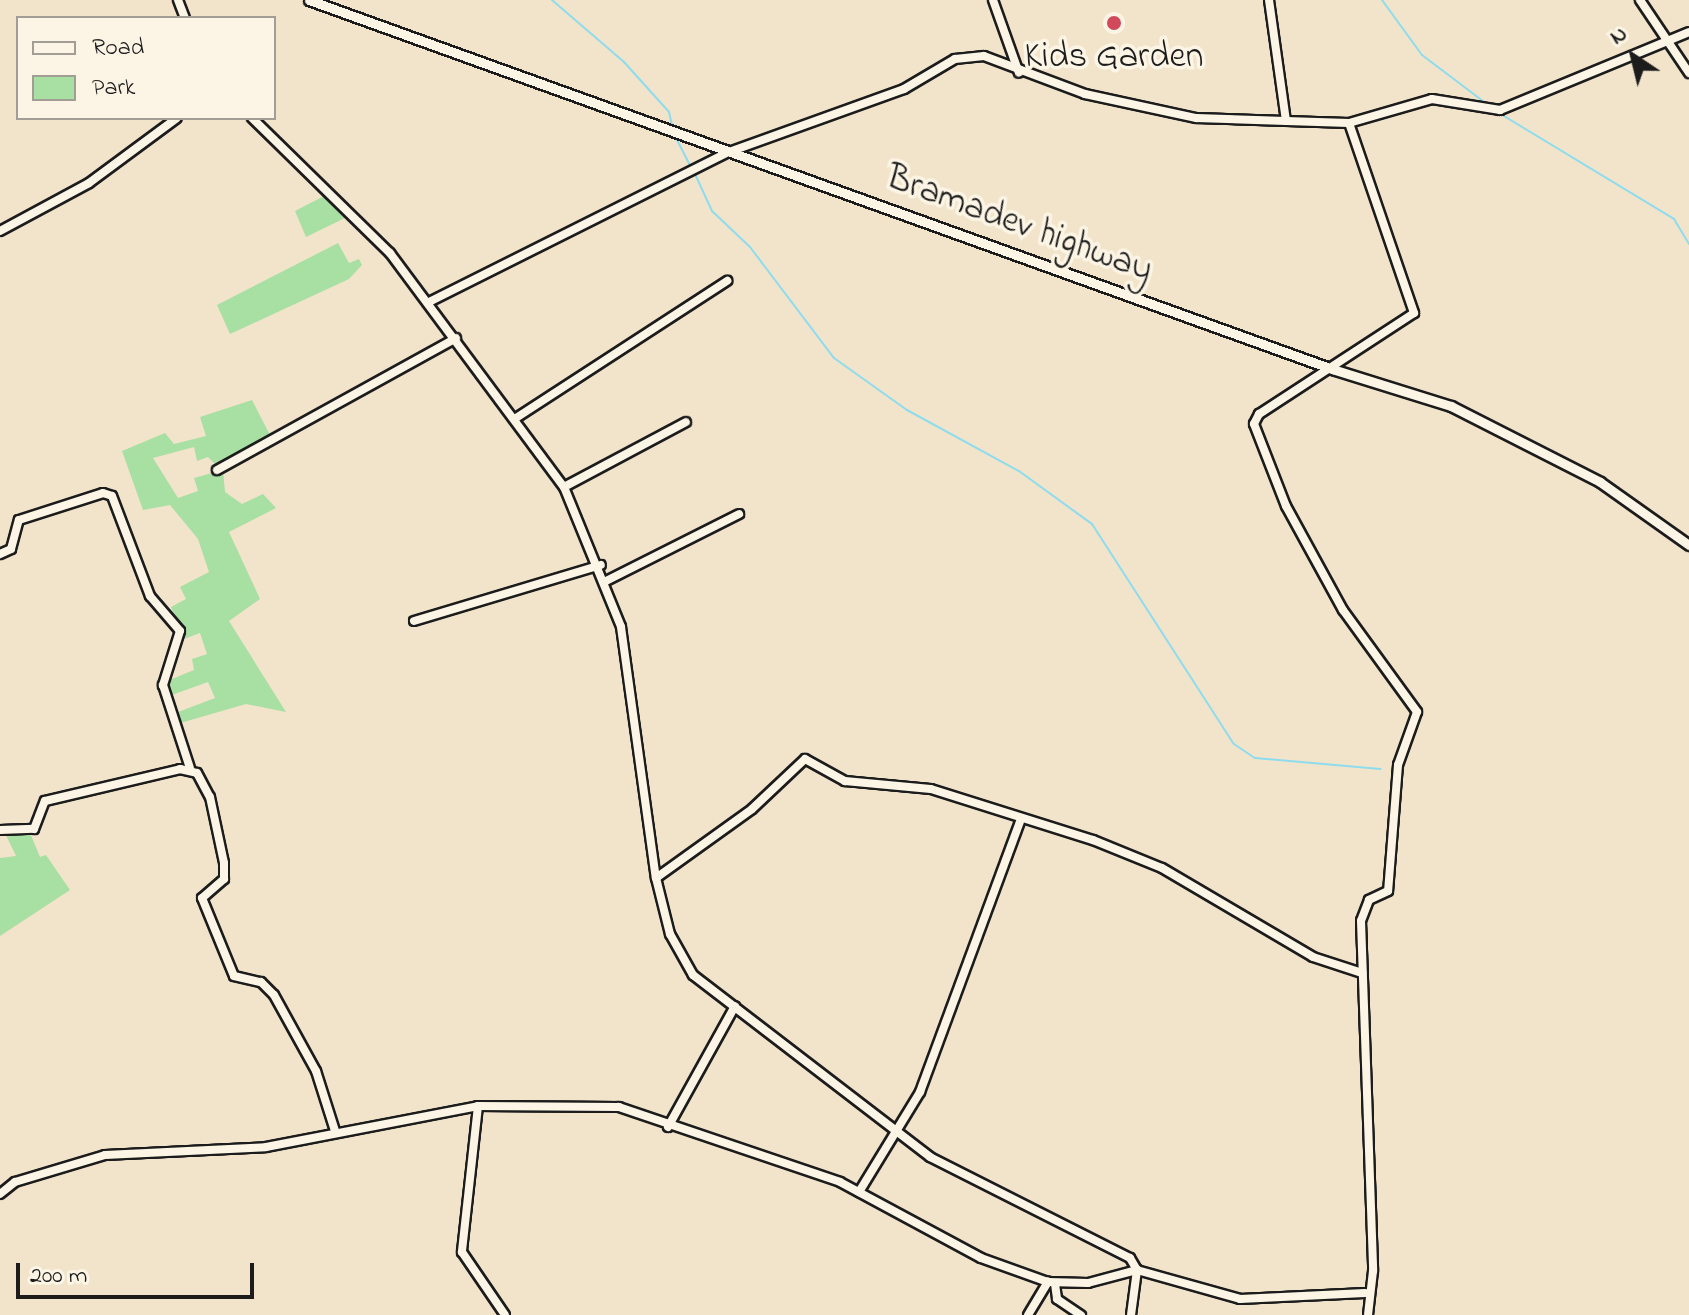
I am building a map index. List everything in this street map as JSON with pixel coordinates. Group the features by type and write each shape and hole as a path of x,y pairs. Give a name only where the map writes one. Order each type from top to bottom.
{"street":[{"name":"Bramadev highway","path":"309,0 1332,369 1451,406 1600,482 1689,545"},
{"path":"993,0 1020,74"},
{"path":"1269,0 1286,121"},
{"path":"1640,0 1689,73"},
{"path":"429,302 729,152 904,89 955,59 984,56 1020,74 1196,118 1349,123 1432,99 1500,110 1689,32"},
{"path":"0,231 89,183 174,120"},
{"path":"254,120 390,253 516,418 564,487 601,565 621,627 656,878 670,934 693,975 897,1134 1015,1204 1130,1258 1137,1270 1131,1315"},
{"path":"1349,123 1414,313 1259,414 1254,424 1286,506 1343,610 1417,712 1398,765 1388,891 1369,900 1361,921 1373,1271 1365,1293 1368,1315"},
{"path":"516,418 727,281"},
{"path":"217,470 456,338"},
{"path":"564,487 686,422"},
{"path":"0,554 11,549 19,520 103,493 112,496 150,596 180,631 163,685 190,768 210,797 219,832 224,879 202,898 229,968 241,981 261,982 274,995 316,1071 335,1131"},
{"path":"606,581 739,514"},
{"path":"414,621 601,565"},
{"path":"656,878 752,809 805,759 845,781 931,789 1020,821 1093,840 1162,868 1313,957 1362,973"},
{"path":"0,830 34,829 45,801 190,768"},
{"path":"859,1192 897,1134 932,1062 1020,821"},
{"path":"668,1127 735,1006"},
{"path":"0,1194 15,1182 105,1155 266,1147 335,1131 478,1106 619,1107 668,1127 859,1192 991,1263 1051,1283 1088,1283 1137,1270 1240,1299 1365,1293"},
{"path":"478,1106 462,1252 505,1315"},
{"path":"1028,1315 1051,1283"},
{"path":"1051,1283 1057,1299 1081,1315"}],"green space":[{"path":"326,195 349,216 306,237 295,211"},
{"path":"338,243 349,263 359,259 362,265 349,279 230,334 217,305"},
{"path":"252,400 272,439 217,466 208,457 197,461 194,447 153,458 178,498 198,491 194,478 223,470 225,492 242,504 263,494 276,508 229,532 260,599 229,621 286,712 246,704 177,724 173,714 215,698 208,682 169,696 167,681 194,670 192,659 207,654 200,633 184,639 171,607 186,599 180,587 209,572 198,539 170,505 143,510 122,451 165,433 174,444 206,436 200,417"},
{"path":"5,833 30,833 40,857 46,855 70,890 0,936 0,858 16,856"}],"waterway":[{"path":"552,0 624,62 669,112 672,125"},
{"path":"1382,0 1422,55 1488,105"},
{"path":"1499,113 1674,219 1689,244"},
{"path":"675,136 691,168"},
{"path":"695,174 712,211 750,247 834,358 907,410 1019,471 1092,524 1234,744 1255,758 1381,769"}],"place":[{"name":"Kids Garden","path":"1114,23"}]}
